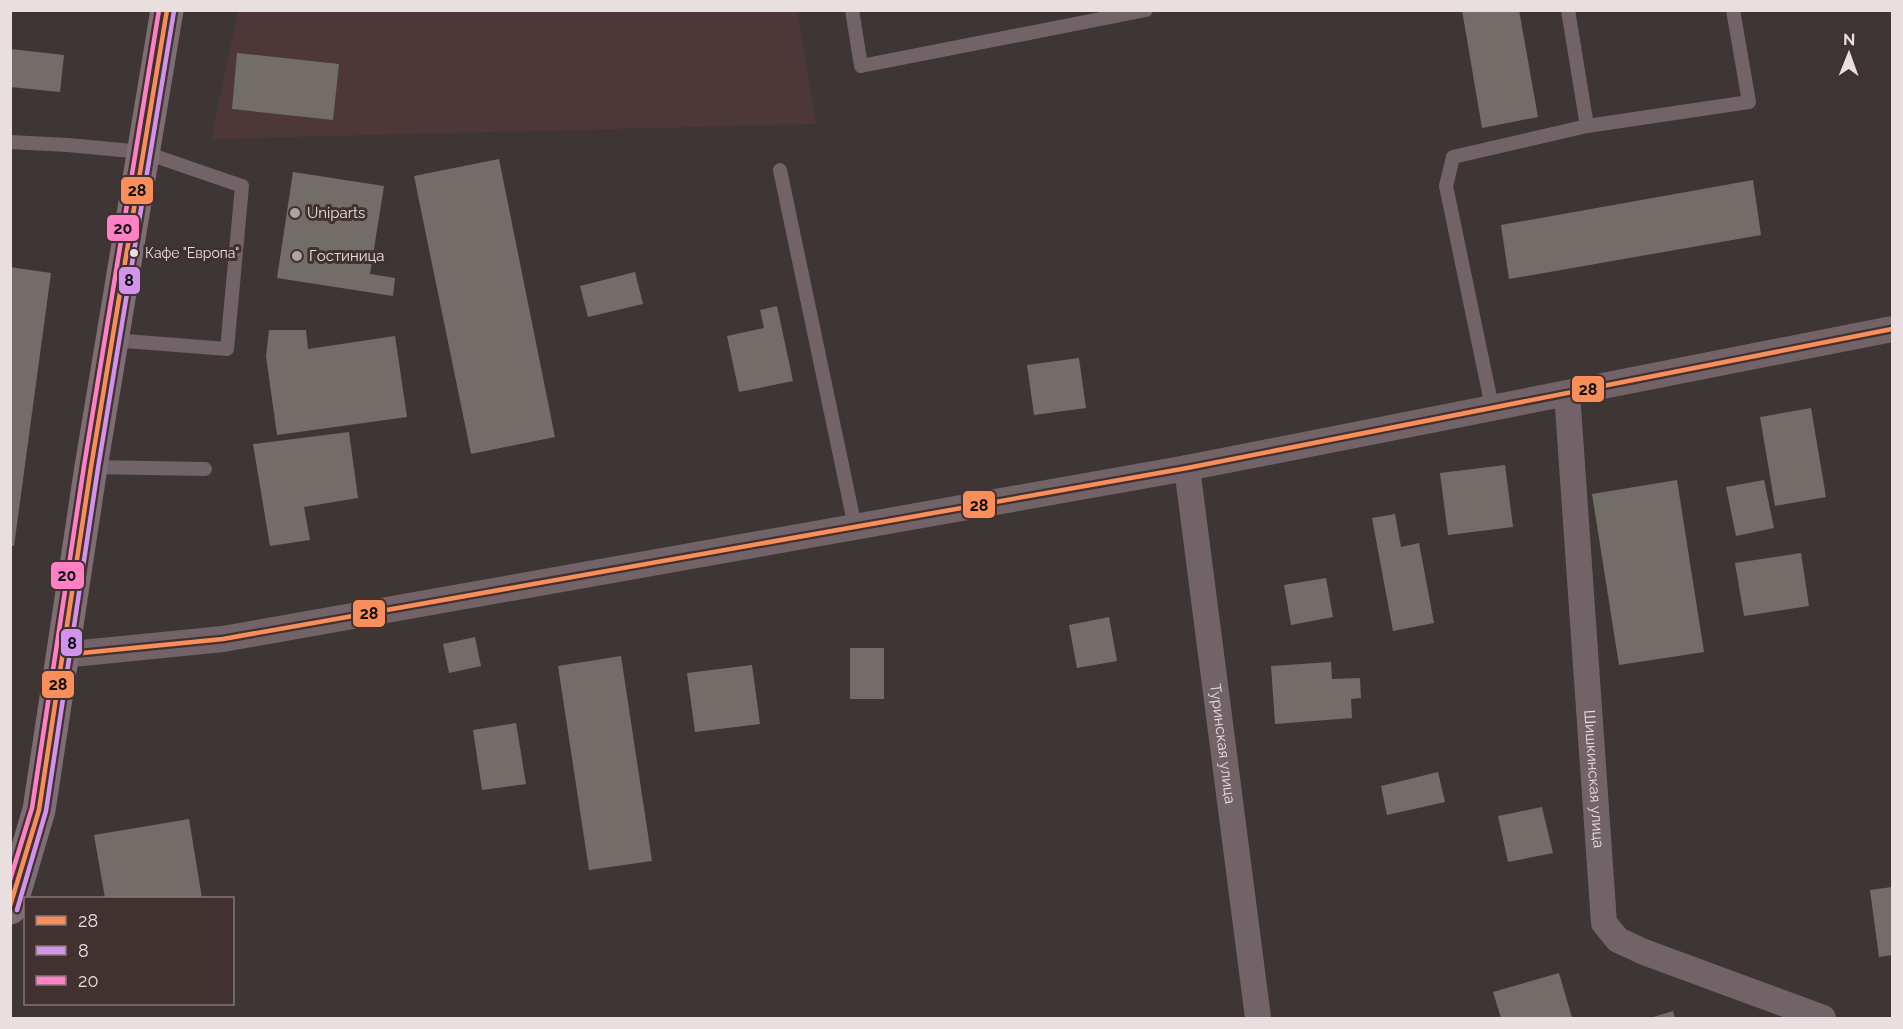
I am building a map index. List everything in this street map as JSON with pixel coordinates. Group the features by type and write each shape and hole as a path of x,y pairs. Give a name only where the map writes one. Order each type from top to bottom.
{"main road":[{"path":"10,908 39,810 91,467 167,10"}],"street":[{"path":"62,655 223,639 1187,468 1893,329"},
{"name":"Шишкинская улица","path":"1567,393 1604,923 1618,940 1644,952 1823,1018"},
{"name":"Туринская улица","path":"1187,468 1258,1018"}],"lane":[{"path":"852,10 861,66 1146,10"},
{"path":"1568,10 1587,126"},
{"path":"1492,407 1446,186 1453,157 1587,126 1749,102 1733,10"},
{"path":"10,142 68,144 144,152 242,186 228,349 112,340"},
{"path":"780,170 855,527"},
{"path":"91,467 205,469"}],"shaded area":[{"path":"238,11 810,11 798,13 816,124 211,139"}],"building":[{"path":"1462,10 1519,10 1538,117 1482,128"},
{"path":"10,49 64,55 60,92 10,87"},
{"path":"237,53 339,64 333,120 232,109"},
{"path":"499,159 555,437 471,454 414,176"},
{"path":"293,172 384,186 370,274 395,278 393,296 277,278"},
{"path":"1753,180 1761,235 1509,279 1501,225"},
{"path":"10,267 51,273 14,546 10,546"},
{"path":"635,272 643,304 588,317 580,286"},
{"path":"777,306 793,381 739,392 727,336 764,328 760,310"},
{"path":"269,330 306,330 308,349 395,336 407,417 277,435 266,356"},
{"path":"1079,358 1086,408 1034,415 1027,365"},
{"path":"1811,408 1826,497 1775,506 1760,417"},
{"path":"349,432 358,498 304,507 310,540 270,546 253,444"},
{"path":"1505,465 1513,527 1448,535 1440,473"},
{"path":"1677,480 1704,652 1619,665 1592,494"},
{"path":"1764,480 1774,528 1736,536 1726,487"},
{"path":"1395,514 1401,547 1419,543 1434,623 1393,631 1372,518"},
{"path":"1801,553 1809,606 1744,616 1735,563"},
{"path":"1326,578 1333,617 1291,625 1284,585"},
{"path":"1109,617 1117,661 1077,668 1069,625"},
{"path":"475,637 481,666 449,673 443,644"},
{"path":"850,648 884,648 884,699 850,699"},
{"path":"621,656 652,861 589,870 558,666"},
{"path":"1331,662 1332,679 1360,678 1361,698 1351,699 1352,718 1275,724 1271,666"},
{"path":"752,665 760,724 695,732 687,673"},
{"path":"516,723 526,784 482,790 473,730"},
{"path":"1438,772 1445,802 1387,815 1381,786"},
{"path":"1542,807 1553,853 1508,862 1498,816"},
{"path":"189,819 202,897 105,897 94,835"},
{"path":"1892,887 1892,955 1879,957 1870,890"},
{"path":"1559,973 1572,1018 1501,1018 1493,992"},
{"path":"1673,1011 1675,1018 1650,1018"}],"transit line":[{"name":"20","path":"10,880 32,808 84,466 159,10"},
{"name":"28","path":"10,906 39,810 91,467 167,10"},
{"name":"8","path":"17,910 46,811 98,468 174,11"},
{"name":"28","path":"62,655 223,639 1187,468 1892,329"}],"place":[{"name":"Uniparts","path":"295,213"},
{"name":"Кафе \"Европа\"","path":"134,253"},
{"name":"Гостиница","path":"297,256"}]}
